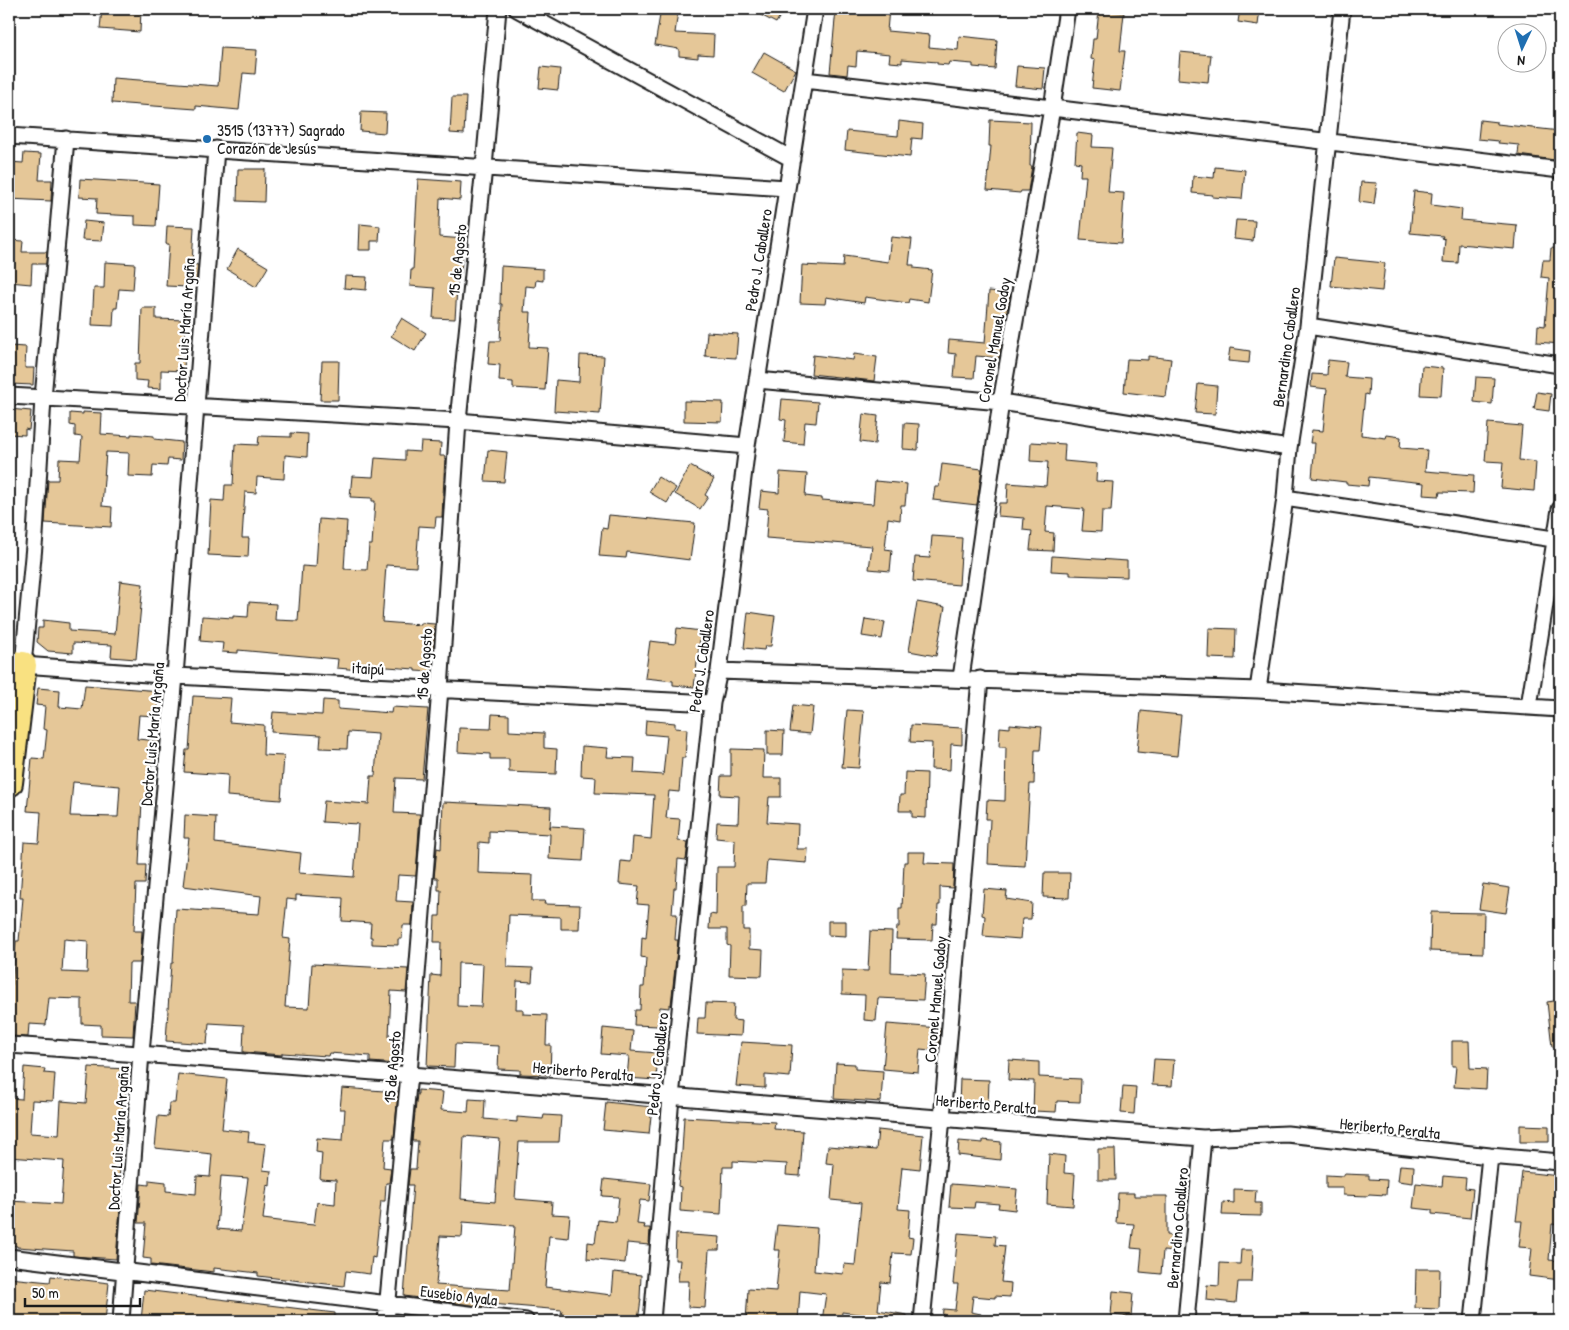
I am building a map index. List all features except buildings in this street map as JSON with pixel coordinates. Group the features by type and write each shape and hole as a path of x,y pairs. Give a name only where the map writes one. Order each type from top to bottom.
{"highway":[{"path":"9,782 16,664"}],"street":[{"name":"15 de Agosto","path":"386,1321 409,1074 440,689 458,421 498,9"},
{"path":"517,9 792,159"},
{"name":"Pedro J. Caballero","path":"652,1321 671,1097 712,703 719,671 747,446 815,9"},
{"name":"Coronel Manuel Godoy","path":"961,678 1001,402 1052,108 1067,9"},
{"name":"Bernardino Caballero","path":"1258,690 1285,498 1289,448 1308,326 1342,9"},
{"path":"804,80 1052,108 1560,170"},
{"path":"9,136 787,188"},
{"path":"16,664 35,535 43,398 66,139"},
{"name":"Doctor Luis María Argaña","path":"121,1321 141,1054 175,676 216,149"},
{"path":"1308,326 1560,365"},
{"path":"757,380 1001,402 1289,448"},
{"path":"9,396 458,421 747,446"},
{"path":"1285,498 1558,540"},
{"path":"1529,706 1558,540 1560,509"},
{"name":"itaipú","path":"16,664 175,676 712,703"},
{"path":"719,671 961,678 1258,690 1560,709"},
{"name":"Coronel Manuel Godoy","path":"922,1321 942,1118 980,679"},
{"name":"Heriberto Peralta","path":"9,1045 409,1074 671,1097 1202,1138 1287,1134 1560,1162"},
{"name":"Bernardino Caballero","path":"1186,1321 1202,1138"},
{"path":"1473,1321 1490,1156"},
{"name":"Eusebio Ayala","path":"9,1257 526,1321"}],"place":[{"name":"3515 (13777) Sagrado Corazón de Jesús","path":"207,139"}]}
